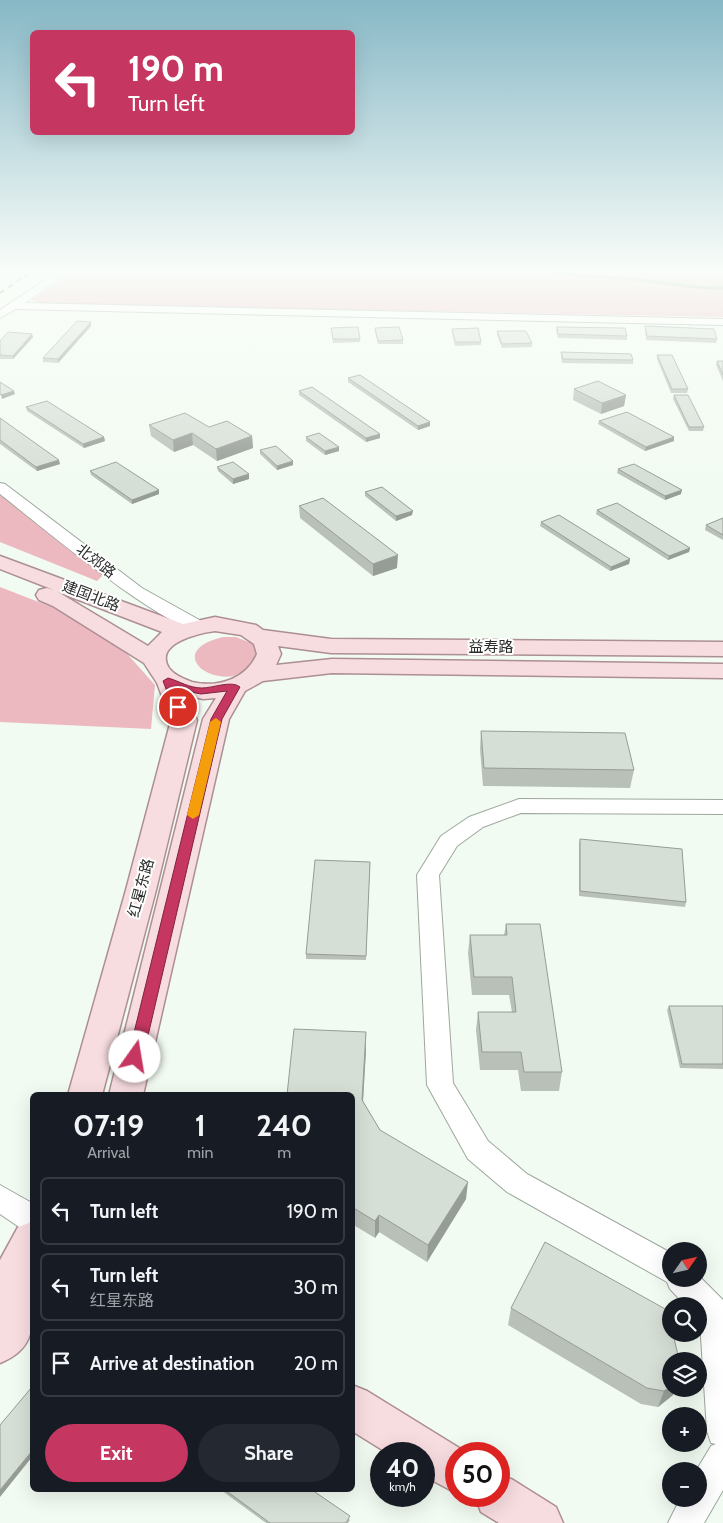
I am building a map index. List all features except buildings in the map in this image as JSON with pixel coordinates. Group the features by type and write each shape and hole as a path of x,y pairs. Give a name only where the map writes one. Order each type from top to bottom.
{"main road":[{"name":"建国北路","path":"0,562 189,628"},
{"name":"建国北路","path":"0,575 61,600 161,671"},
{"path":"232,625 248,629 260,636 267,644 270,654 268,664 261,674 235,687 201,691 183,688 161,671 158,649 167,639 189,628 232,625"},
{"name":"益寿路","path":"260,636 331,646 723,649"},
{"name":"益寿路","path":"261,674 332,666 723,671"},
{"name":"红星东路","path":"86,1092 141,890 184,720 161,671"},
{"path":"127,1092 216,719 235,687"},
{"path":"0,1299 30,1244"},
{"path":"0,1343 30,1305"},
{"path":"355,1408 445,1463"},
{"path":"510,1504 540,1523"}],"street":[{"name":"北郊路","path":"0,487 136,592 189,628"},
{"path":"662,1264 517,1183 478,1150 440,1085 428,875 449,841 476,822 519,806 723,806"},
{"path":"0,1198 30,1218"},
{"path":"690,1288 714,1313 723,1431"},
{"path":"685,1523 723,1458"}],"shaded area":[{"path":"0,489 103,575 97,581 0,542"},
{"path":"0,587 80,618 121,647 155,685 151,729 0,722"},
{"path":"223,637 236,637 256,645 259,659 244,672 231,676 218,676 207,673 199,666 195,659 197,651 206,643"}],"slow traffic":[{"path":"193,815 216,722"}],"route":[{"path":"135,1057 216,719 235,687 218,691 201,691 183,688 168,681 178,707"}]}
